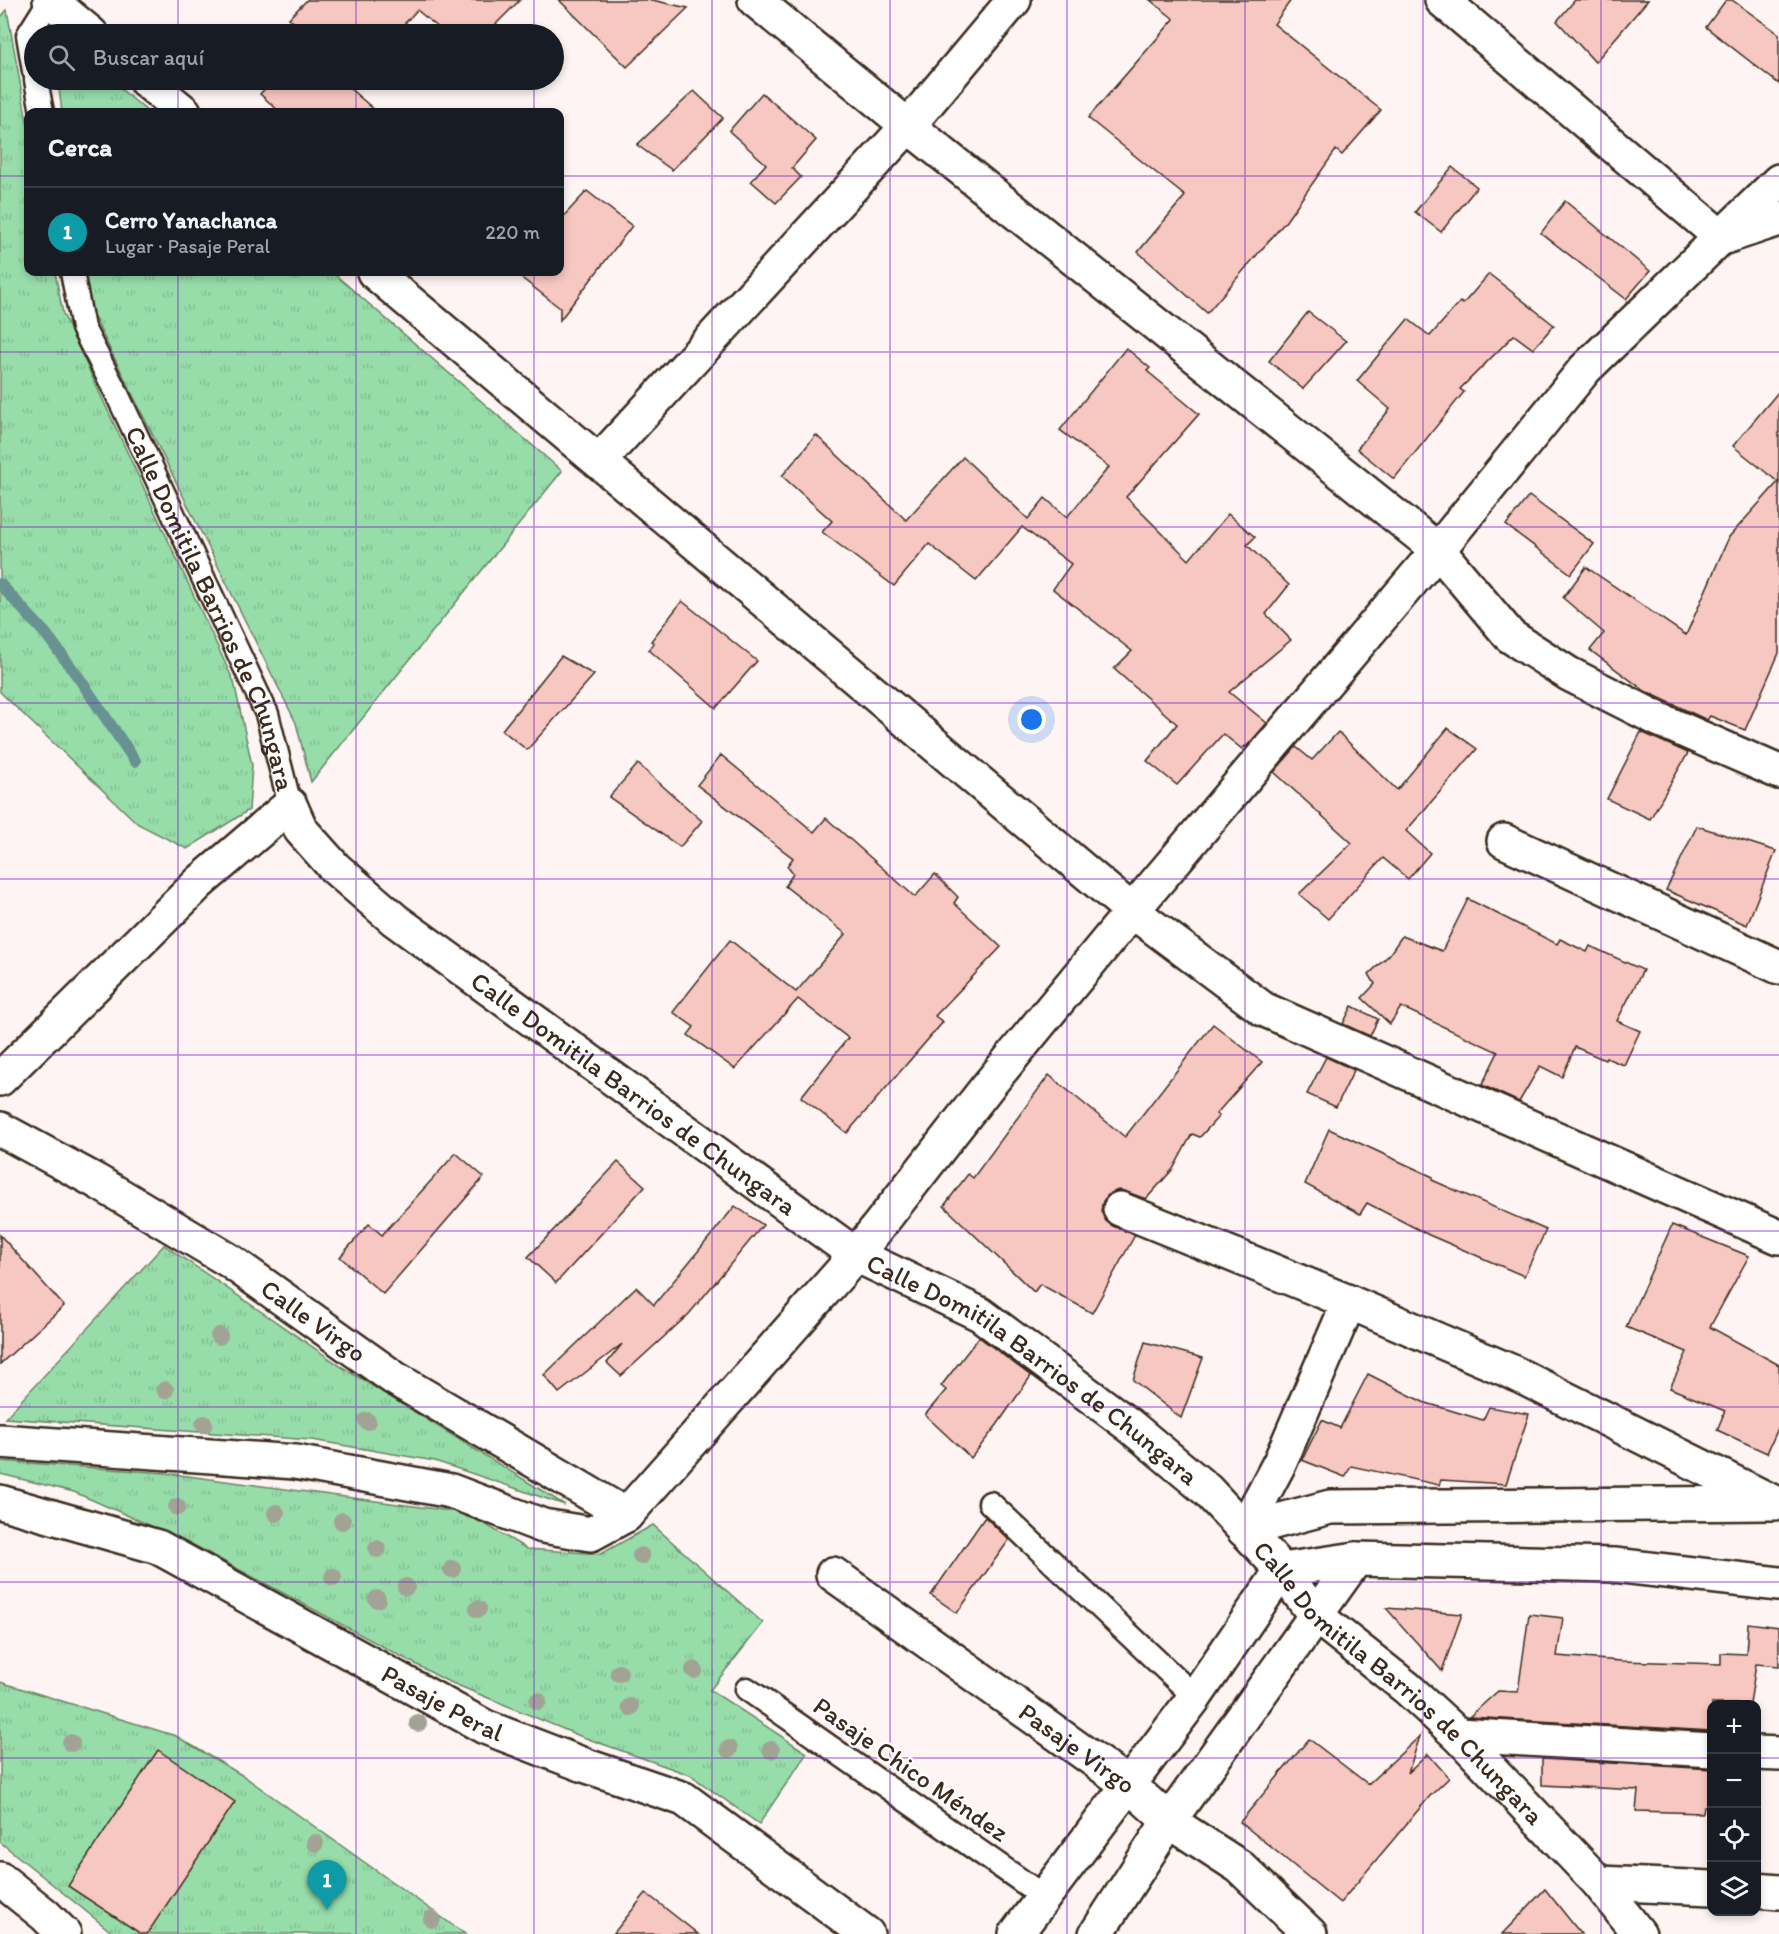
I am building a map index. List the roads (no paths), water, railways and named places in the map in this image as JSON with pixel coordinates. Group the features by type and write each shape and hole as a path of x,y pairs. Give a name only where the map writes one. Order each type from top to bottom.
{"street":[{"path":"50,0 80,24"},
{"path":"755,0 908,126 1438,550 1510,636 1569,674 1650,715 1779,772"},
{"path":"600,460 908,126 1014,0"},
{"path":"1442,0 1722,238"},
{"path":"157,90 179,108"},
{"path":"0,1441 295,1462 451,1491 543,1526 591,1534 626,1515 856,1255 988,1086 1132,911 1438,550 1585,369 1779,181"},
{"path":"1722,238 1779,219"},
{"path":"379,276 600,460 1132,911 1263,1009 1779,1236"},
{"path":"0,1079 200,882 290,805"},
{"name":"Calle Domitila Barrios de Chungara","path":"290,805 301,830 335,868 395,920 856,1255 980,1314 1129,1425 1207,1490 1282,1570 1315,1615 1407,1688 1458,1735 1599,1883 1639,1934"},
{"path":"1504,841 1779,967"},
{"name":"Calle Virgo","path":"0,1129 96,1181 230,1261 394,1378 626,1515"},
{"path":"1120,1209 1349,1302 1510,1371 1777,1503"},
{"path":"1244,1530 1280,1462 1349,1302"},
{"name":"Pasaje Peral","path":"0,1502 158,1547 485,1727 584,1766 684,1799 867,1934"},
{"path":"1244,1530 1330,1507 1777,1503"},
{"path":"1102,1932 1169,1821 1356,1559"},
{"path":"1016,1934 1196,1696 1282,1570 1356,1559 1614,1565 1779,1584"},
{"name":"Pasaje Virgo","path":"833,1574 1129,1785 1169,1821 1240,1867 1310,1934"},
{"path":"1458,1735 1707,1750"},
{"path":"1761,1753 1779,1754"},
{"path":"0,1879 45,1915 64,1934"},
{"path":"1599,1883 1707,1888"},
{"path":"1761,1890 1779,1892"}],"lane":[{"path":"35,24 50,0"},
{"path":"38,90 41,108"},
{"name":"Calle Domitila Barrios de Chungara","path":"73,276 83,328 117,394 267,714 290,805"},
{"path":"990,1503 1196,1696"},
{"name":"Pasaje Chico Méndez","path":"747,1689 1043,1896"}],"waterway":[{"path":"0,584 46,634 135,761"}],"place":[{"name":"Cerro Yanachanca","path":"327,1910"}]}
